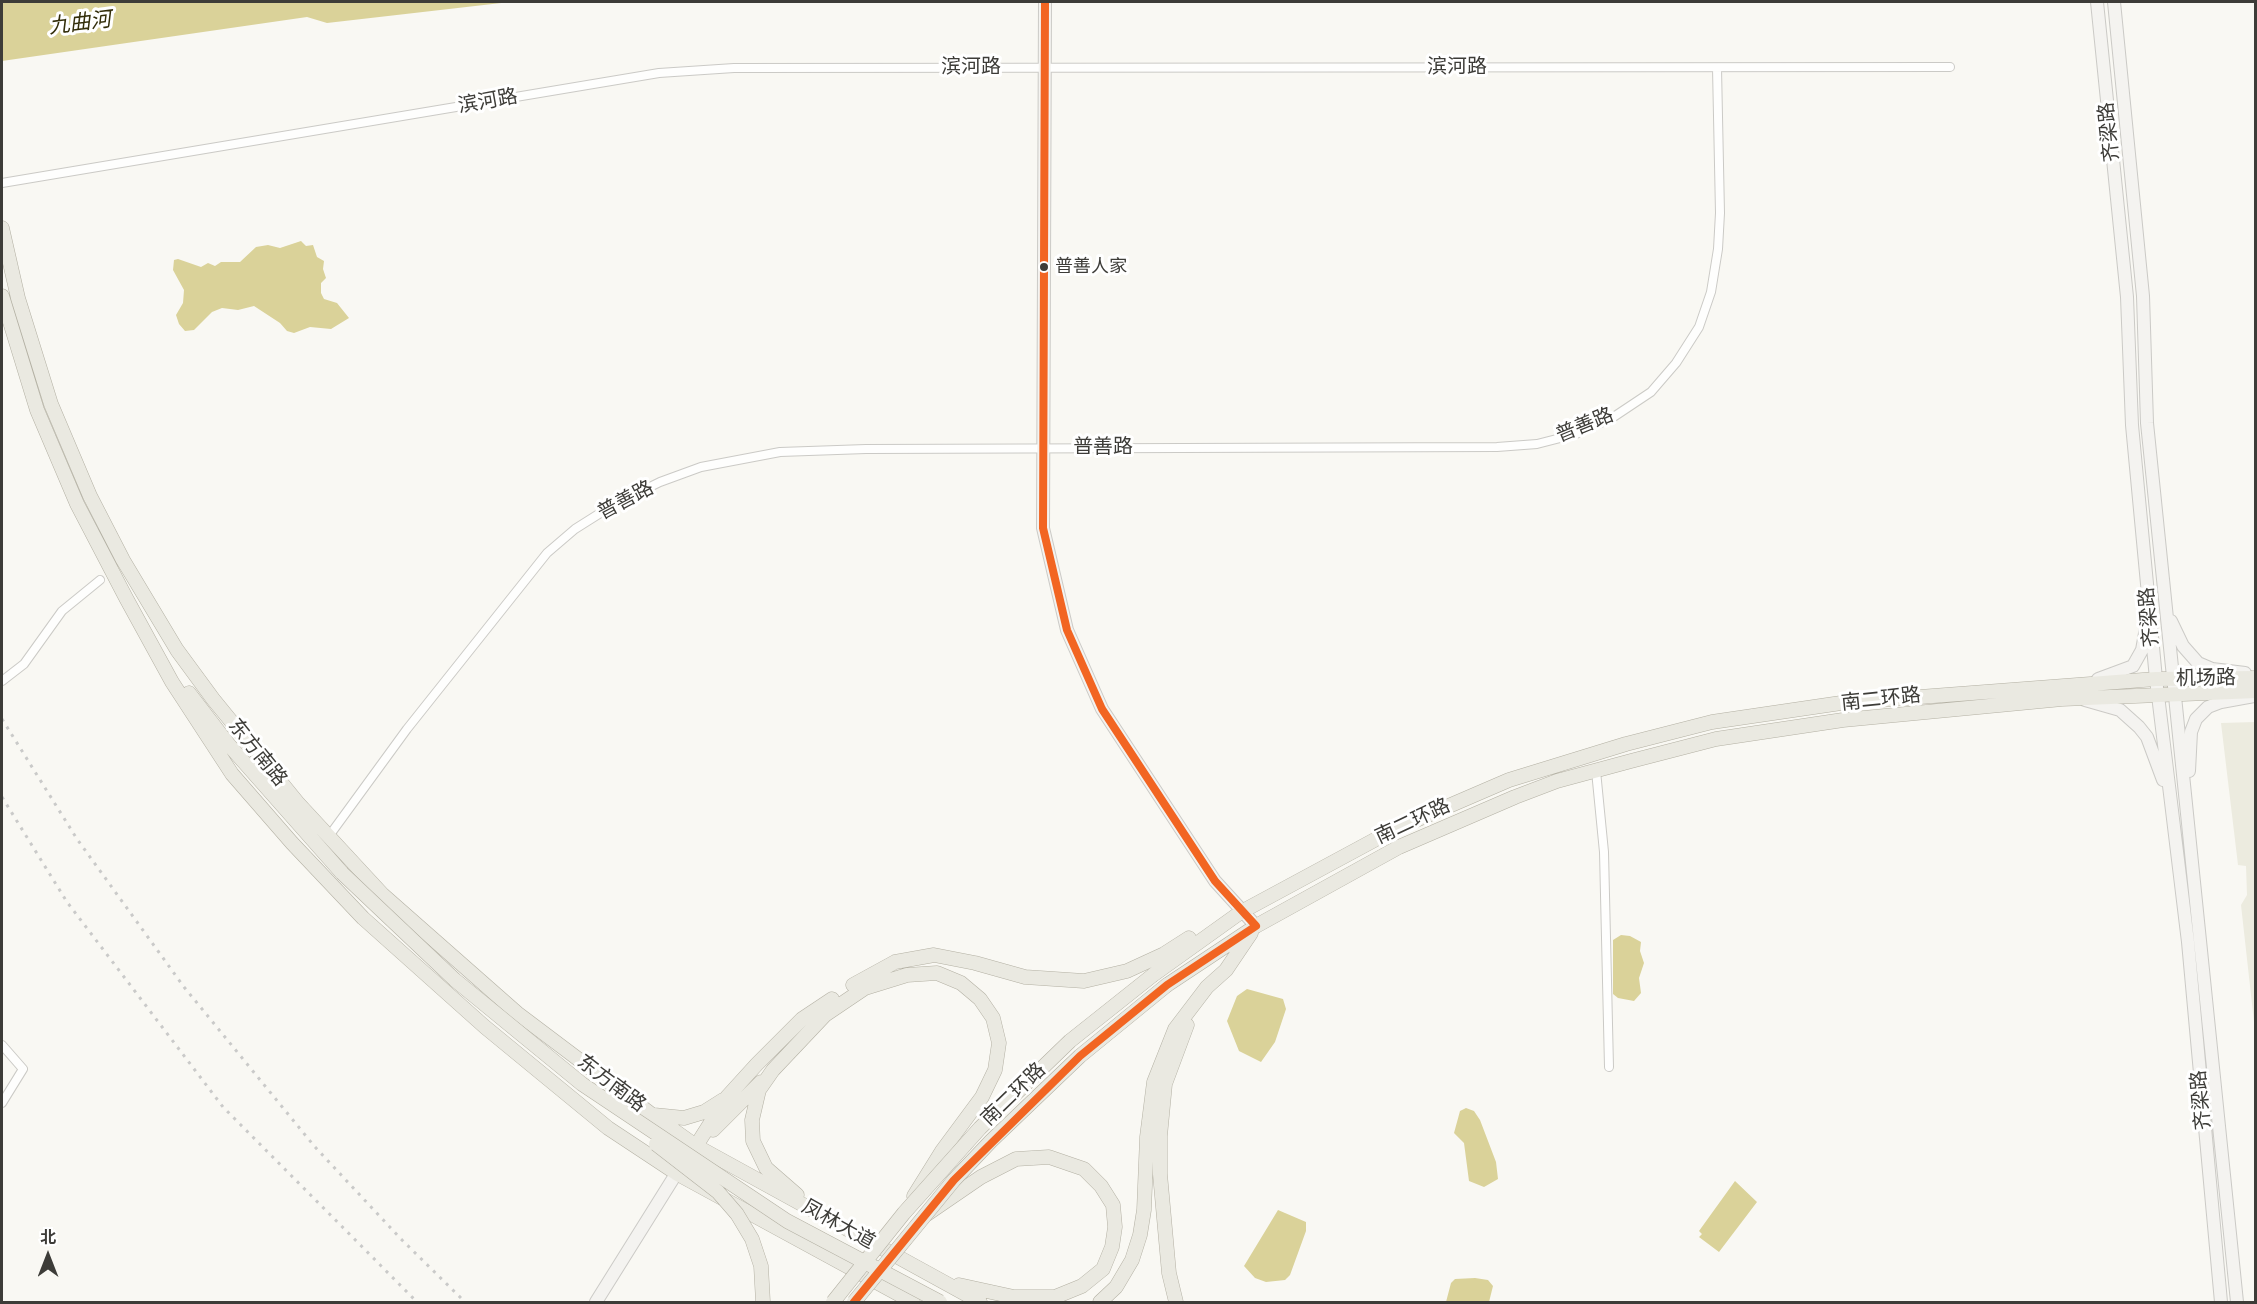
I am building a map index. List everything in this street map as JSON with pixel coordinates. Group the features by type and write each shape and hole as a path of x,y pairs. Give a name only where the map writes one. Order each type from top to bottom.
{"main road":[{"path":"1045,2 1043,528 1067,630 1102,709 1215,881 1256,926 1226,970 1201,995 1175,1029 1154,1082 1153,1136 1140,1235 1132,1260 1116,1287 1100,1302"},
{"name":"齐梁路","path":"2097,2 2127,297 2132,425 2149,609 2188,942 2221,1302"},
{"name":"齐梁路","path":"2114,2 2142,296 2147,423 2238,1302"},
{"name":"东方南路","path":"2,228 18,298 51,404 90,496 123,560 177,650 213,699 329,836 383,895 517,1013 696,1146"},
{"name":"东方南路","path":"2,296 22,366 59,461 98,545 172,682 232,774 363,918 485,1027 590,1113 676,1173"},
{"path":"2080,684 2115,675 2133,666 2142,650 2149,609"},
{"path":"2166,610 2183,645 2198,663 2212,669 2256,676"},
{"path":"153,646 229,745 342,873 455,980 724,1200 752,1239 761,1266 763,1302"},
{"name":"机场路","path":"2158,694 2174,687 2256,676"},
{"name":"南二环路","path":"833,1302 904,1213 980,1128 1070,1041 1153,975 1241,912 1393,830 1509,780 1626,744 1712,722 1767,713 1897,698 2156,679"},
{"name":"机场路","path":"2156,679 2174,687 2256,694"},
{"name":"南二环路","path":"854,1302 923,1217 991,1141 1080,1056 1167,985 1256,926 1346,874 1459,819 1557,782 1716,739 1771,729 2081,698 2158,694"},
{"path":"2186,799 2190,732 2196,719 2208,707 2256,694"},
{"path":"2081,698 2120,710 2139,727 2146,737 2170,797"},
{"path":"1767,713 1771,729"},
{"path":"596,1302 676,1173 727,1097 802,1019 854,984 895,962 934,955 1025,977 1084,981 1127,971 1164,954 1199,932 1241,912"},
{"path":"696,1146 825,1015 865,988 907,975 938,974 961,983 980,999 993,1018 999,1043 995,1070 982,1097 942,1151 904,1213"},
{"path":"772,1070 759,1090 752,1120 753,1141 766,1168 816,1213"},
{"path":"582,1084 787,1221 940,1302"},
{"path":"651,1114 684,1118 704,1112 727,1097"},
{"path":"1153,1136 1169,1273 1176,1302"},
{"name":"凤林大道","path":"696,1146 980,1302"},
{"path":"923,1217 981,1177 1016,1160 1049,1157 1084,1169 1101,1186 1113,1205 1115,1227 1112,1247 1103,1269 1083,1286 1055,1297 1014,1297 993,1294 928,1275"},
{"name":"凤林大道","path":"676,1173 913,1302"}],"street":[{"name":"滨河路","path":"2,183 659,73 734,68 1950,67"},
{"name":"普善路","path":"329,836 407,729 547,553 575,530 614,505 660,482 701,467 780,452 1497,447 1537,444 1576,434 1612,418 1651,392 1676,363 1699,327 1711,292 1718,249 1720,213 1718,68"},
{"path":"2,681 24,664 62,611 100,580"},
{"path":"1596,771 1604,852 1609,1067"},
{"path":"2,1045 23,1069 2,1103"}],"shaded area":[{"path":"2256,722 2255,1031 2241,905 2247,895 2246,866 2238,865 2221,723"}],"water":[{"name":"九曲河","path":"2,2 510,2 327,23 307,17 2,61"},
{"path":"301,241 306,246 313,245 317,257 324,261 323,269 326,278 321,283 321,293 324,299 337,303 349,318 331,329 310,327 294,333 287,331 280,323 254,306 238,310 222,308 212,312 194,330 185,331 179,324 176,315 183,303 184,290 173,270 174,260 178,259 201,267 208,263 215,266 221,262 240,262 256,247 268,245 280,248"},
{"path":"1621,935 1630,936 1641,942 1640,951 1644,963 1639,978 1641,993 1634,1001 1618,998 1613,994 1613,940"},
{"path":"1247,989 1283,999 1286,1009 1275,1042 1261,1062 1239,1051 1227,1021 1237,996"},
{"path":"1466,1108 1474,1111 1480,1120 1496,1162 1498,1179 1484,1187 1469,1181 1464,1143 1454,1133 1460,1111"},
{"path":"1735,1181 1757,1202 1719,1252 1699,1237 1702,1234 1699,1231"},
{"path":"1278,1210 1306,1222 1306,1231 1290,1275 1285,1280 1266,1282 1255,1278 1244,1266"},
{"path":"1455,1279 1488,1280 1493,1286 1489,1302 1446,1302 1451,1283"}],"railway":[{"path":"2,719 77,839 184,987 315,1147 401,1239 465,1302"},
{"path":"2,797 67,902 223,1107 417,1302"}],"transit line":[{"path":"854,1302 954,1180 1080,1056 1167,985 1256,926 1215,881 1102,709 1067,630 1043,528 1045,2"}],"place":[{"name":"普善人家","path":"1044,267"}]}
